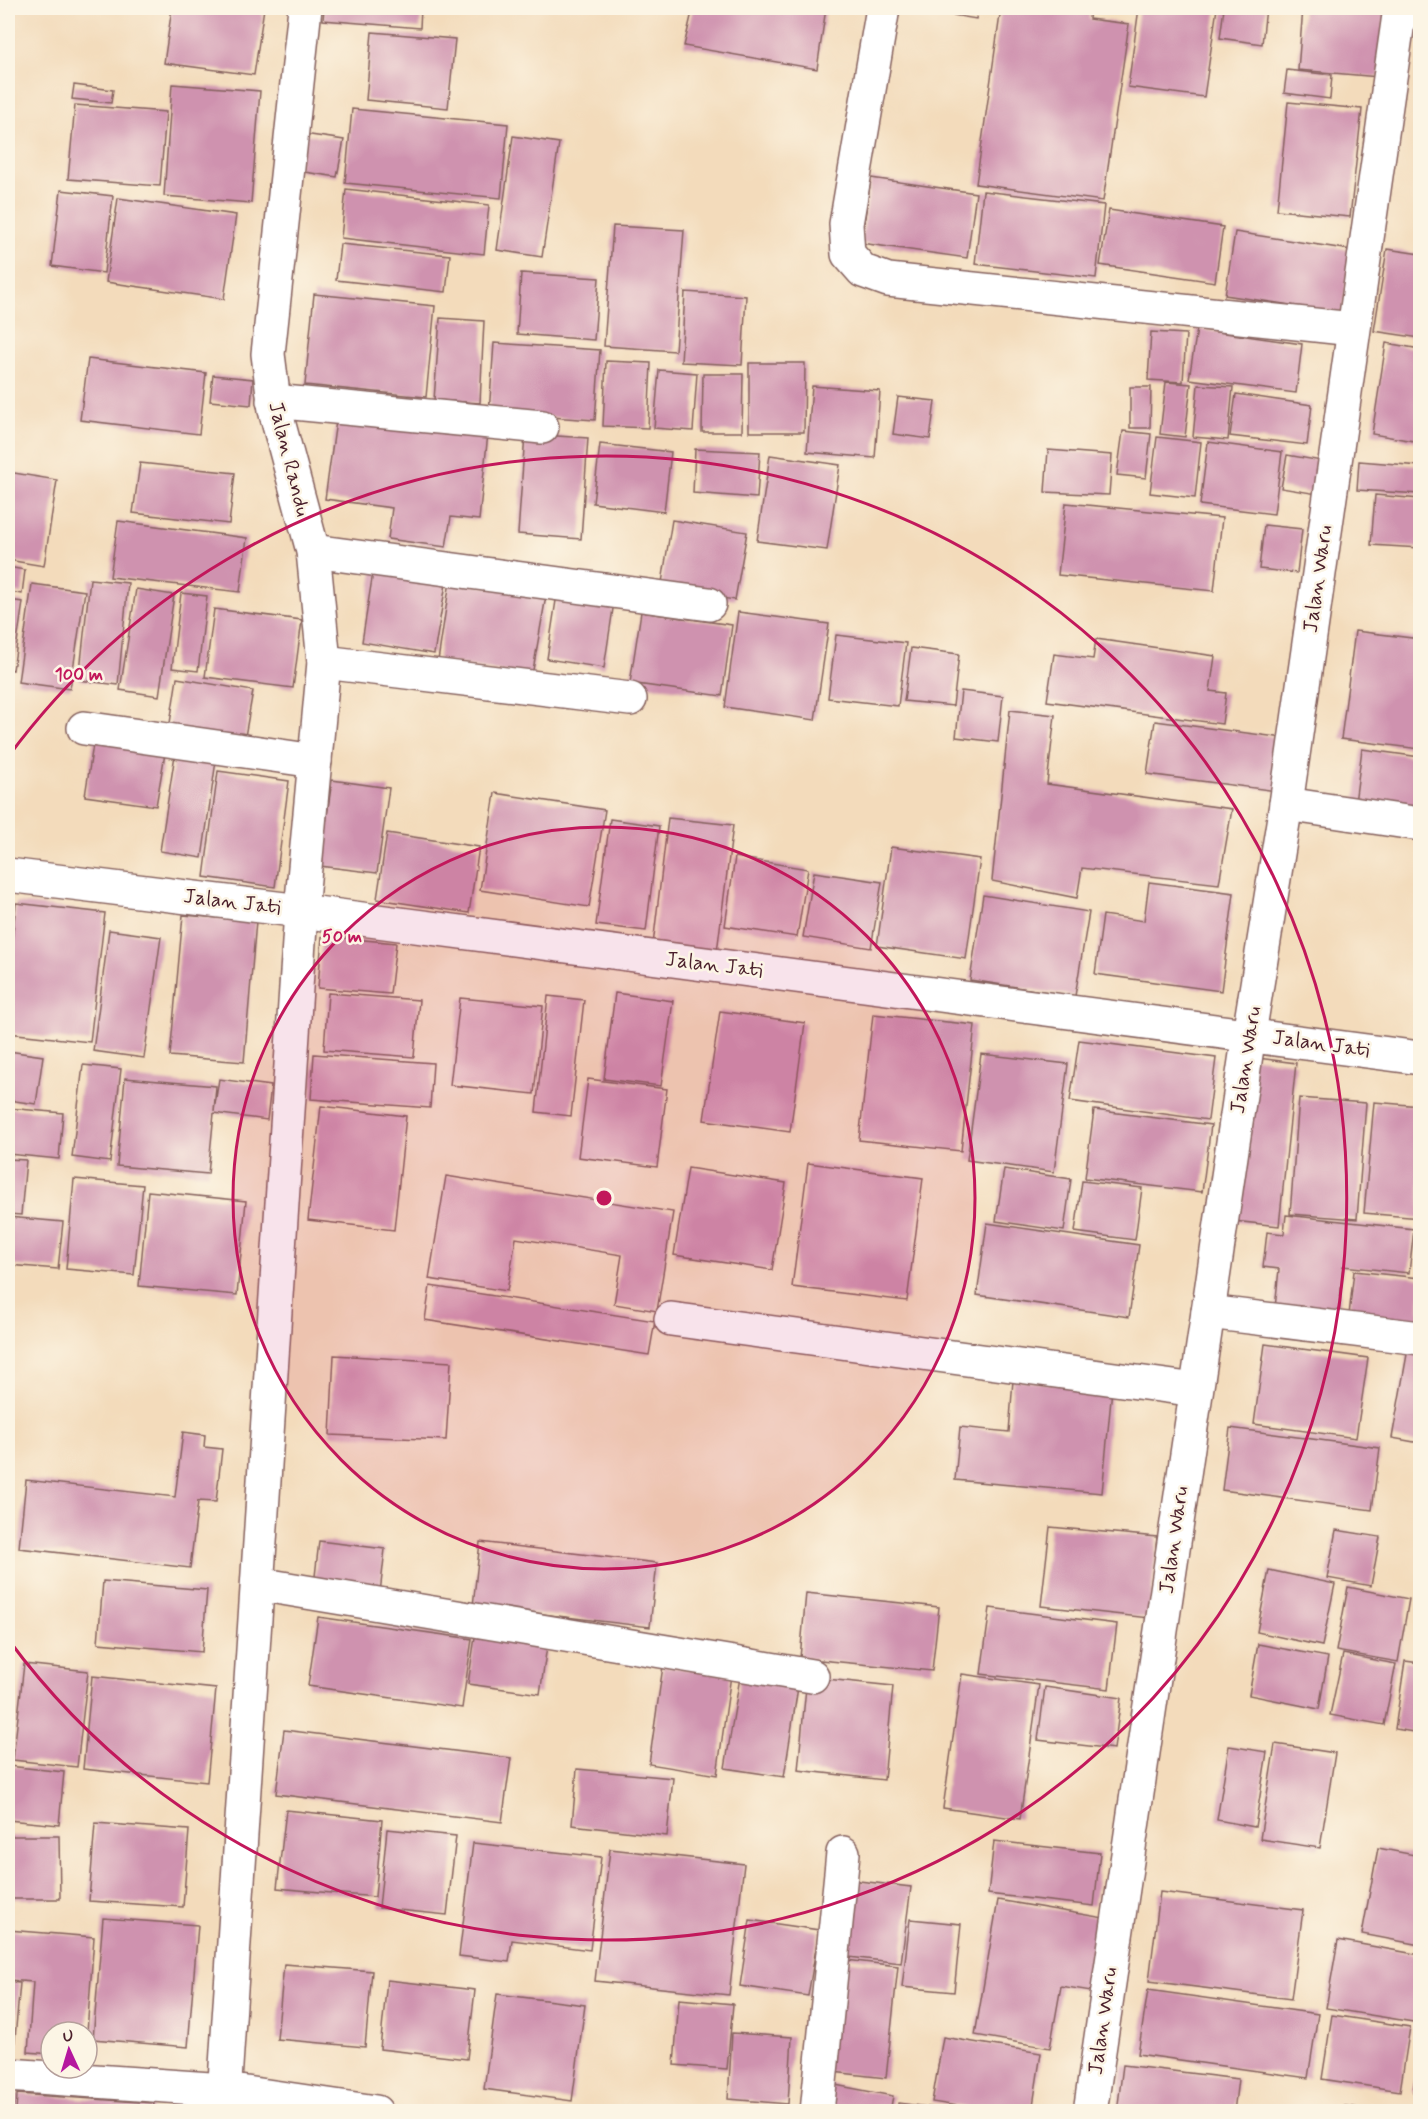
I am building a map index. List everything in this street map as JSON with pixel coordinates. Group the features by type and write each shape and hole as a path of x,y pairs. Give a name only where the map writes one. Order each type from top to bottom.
{"street":[{"name":"Jalan Randu","path":"224,2101 301,911 324,662 313,551 273,401 268,354 305,8"},
{"path":"883,8 846,224 848,254 863,271 888,280 1353,328"},
{"name":"Jalan Waru","path":"1090,2112 1249,1034 1286,804 1400,8"},
{"path":"273,401 542,427"},
{"path":"313,551 710,604"},
{"path":"324,662 630,699"},
{"path":"84,728 315,761"},
{"path":"1286,804 1420,824"},
{"name":"Jalan Jati","path":"8,875 301,911 1420,1058"},
{"path":"1208,1312 1420,1338"},
{"path":"671,1318 1196,1390"},
{"path":"258,1584 812,1676"},
{"path":"817,2112 843,1853"},
{"path":"8,2074 224,2101 376,2112"}],"building":[{"path":"172,8 264,8 254,75 164,63"},
{"path":"324,8 421,8 420,28 323,20"},
{"path":"693,8 826,8 817,69 684,46"},
{"path":"912,8 978,8 976,19"},
{"path":"1001,8 1090,8 1089,19 1129,24 1103,201 976,184"},
{"path":"1139,8 1217,8 1204,97 1128,87"},
{"path":"1224,8 1266,8 1262,44 1220,38"},
{"path":"1303,8 1386,8 1379,77 1298,70"},
{"path":"372,32 455,39 448,108 366,100"},
{"path":"1287,70 1332,75 1330,99 1284,93"},
{"path":"172,84 260,91 251,203 164,196"},
{"path":"74,85 113,90 111,103 72,99"},
{"path":"1288,102 1362,109 1350,217 1277,210"},
{"path":"75,105 166,112 160,186 68,179"},
{"path":"352,109 508,124 501,198 345,183"},
{"path":"304,134 344,140 337,177 298,171"},
{"path":"513,136 559,143 542,257 497,250"},
{"path":"871,178 976,193 967,258 861,243"},
{"path":"346,189 489,205 484,254 341,238"},
{"path":"61,190 113,196 104,273 52,266"},
{"path":"983,191 1104,205 1096,278 975,264"},
{"path":"118,198 236,215 224,299 106,282"},
{"path":"1109,210 1223,227 1215,282 1100,265"},
{"path":"613,226 684,230 675,351 604,346"},
{"path":"1235,232 1351,250 1342,313 1225,295"},
{"path":"340,244 450,255 446,292 336,280"},
{"path":"1387,249 1420,254 1420,338 1374,331"},
{"path":"521,273 599,278 594,340 517,334"},
{"path":"685,292 746,296 742,365 681,362"},
{"path":"314,294 435,306 426,397 305,385"},
{"path":"440,318 484,321 480,403 434,400"},
{"path":"1197,329 1302,344 1296,393 1189,379"},
{"path":"1151,332 1186,334 1183,382 1148,380"},
{"path":"494,343 600,350 595,420 489,413"},
{"path":"1386,343 1420,349 1420,442 1372,434"},
{"path":"8,349 12,349 9,374 8,374"},
{"path":"88,359 206,373 199,434 80,420"},
{"path":"606,361 651,363 648,428 603,426"},
{"path":"749,363 805,363 804,432 749,432"},
{"path":"659,370 697,373 693,431 654,428"},
{"path":"703,374 743,374 742,432 702,432"},
{"path":"213,375 253,379 251,405 210,401"},
{"path":"1166,382 1191,384 1185,437 1160,434"},
{"path":"1198,385 1233,387 1228,440 1193,437"},
{"path":"812,386 880,391 875,458 807,452"},
{"path":"1130,387 1151,387 1150,428 1130,428"},
{"path":"1236,394 1312,405 1307,445 1230,436"},
{"path":"898,397 935,401 930,439 893,434"},
{"path":"337,414 488,433 479,520 451,517 446,547 388,539 392,508 325,499"},
{"path":"1123,431 1151,434 1146,478 1117,475"},
{"path":"525,434 588,438 581,539 518,534"},
{"path":"1157,437 1201,442 1195,498 1150,493"},
{"path":"1208,442 1282,452 1274,514 1200,505"},
{"path":"600,444 671,452 664,512 593,503"},
{"path":"695,449 760,452 757,498 693,493"},
{"path":"1048,450 1112,455 1109,495 1045,492"},
{"path":"770,455 840,465 827,550 757,541"},
{"path":"1287,455 1322,461 1317,494 1281,488"},
{"path":"1359,461 1420,466 1420,494 1357,490"},
{"path":"140,463 235,473 229,524 133,513"},
{"path":"8,472 57,480 44,566 8,560"},
{"path":"1375,495 1420,499 1420,548 1371,545"},
{"path":"1066,503 1222,518 1214,591 1058,575"},
{"path":"672,520 747,532 735,600 661,589"},
{"path":"118,521 247,538 240,592 110,577"},
{"path":"1264,525 1302,529 1297,573 1259,569"},
{"path":"374,566 447,578 434,654 362,642"},
{"path":"8,567 25,570 22,594 8,592"},
{"path":"90,579 128,583 118,685 79,680"},
{"path":"450,581 546,596 532,676 438,661"},
{"path":"32,584 85,591 70,689 18,682"},
{"path":"136,589 174,595 159,696 120,690"},
{"path":"181,593 207,596 198,671 172,668"},
{"path":"557,594 614,602 604,668 547,659"},
{"path":"8,600 23,602 13,670 8,669"},
{"path":"214,609 302,620 293,688 205,677"},
{"path":"641,612 732,625 722,696 630,683"},
{"path":"738,612 829,624 815,720 725,707"},
{"path":"1355,631 1420,639 1420,749 1341,739"},
{"path":"836,635 906,643 898,706 828,698"},
{"path":"1096,639 1215,656 1210,691 1226,693 1222,724 1047,701 1054,654 1093,659"},
{"path":"911,648 959,654 953,706 904,701"},
{"path":"177,678 253,691 243,748 168,736"},
{"path":"961,691 1003,696 998,742 956,737"},
{"path":"1010,710 1055,715 1047,784 1232,809 1219,884 1082,868 1077,898 992,881"},
{"path":"1155,721 1284,738 1277,791 1147,774"},
{"path":"95,732 167,742 156,806 85,796"},
{"path":"177,742 218,747 202,858 160,851"},
{"path":"1362,749 1420,757 1420,811 1355,803"},
{"path":"218,771 289,781 275,887 204,877"},
{"path":"332,780 389,788 377,873 320,866"},
{"path":"495,793 605,810 589,907 480,890"},
{"path":"668,818 733,825 717,952 653,945"},
{"path":"610,819 659,826 646,931 596,925"},
{"path":"387,833 479,847 469,913 377,899"},
{"path":"891,847 980,859 966,959 877,946"},
{"path":"735,857 808,869 797,937 725,926"},
{"path":"814,872 882,882 871,948 803,937"},
{"path":"1149,882 1234,893 1221,991 1095,974 1103,915 1144,921"},
{"path":"983,895 1089,912 1075,996 970,980"},
{"path":"16,903 105,913 90,1042 8,1033 8,980"},
{"path":"183,915 256,921 244,1062 170,1056"},
{"path":"109,930 161,937 144,1058 93,1051"},
{"path":"322,936 396,943 390,994 318,988"},
{"path":"328,993 419,1000 414,1057 324,1050"},
{"path":"615,993 673,1001 661,1086 604,1079"},
{"path":"548,996 584,1000 571,1116 536,1112"},
{"path":"460,998 543,1006 534,1094 450,1085"},
{"path":"720,1011 805,1023 790,1132 704,1120"},
{"path":"873,1014 975,1025 961,1151 859,1140"},
{"path":"1079,1040 1216,1058 1208,1120 1070,1101"},
{"path":"8,1051 43,1056 36,1104 8,1100"},
{"path":"314,1054 433,1063 430,1108 311,1099"},
{"path":"981,1054 1068,1064 1054,1172 967,1160"},
{"path":"1250,1057 1296,1063 1279,1226 1234,1221"},
{"path":"83,1065 121,1069 110,1162 72,1157"},
{"path":"125,1078 216,1086 214,1111 219,1079 271,1086 267,1120 214,1113 208,1174 117,1166"},
{"path":"588,1079 667,1089 657,1167 578,1157"},
{"path":"1299,1098 1366,1103 1357,1219 1290,1214"},
{"path":"1374,1102 1420,1106 1420,1218 1364,1213"},
{"path":"321,1106 406,1116 394,1230 308,1220"},
{"path":"8,1108 63,1113 59,1159 8,1154"},
{"path":"1094,1110 1211,1125 1202,1192 1085,1178"},
{"path":"8,1159 26,1160 21,1215 8,1214"},
{"path":"808,1163 923,1178 907,1301 792,1287"},
{"path":"688,1168 786,1183 772,1270 674,1255"},
{"path":"1004,1169 1071,1179 1064,1231 996,1221"},
{"path":"446,1176 673,1212 657,1311 614,1304 622,1255 516,1238 507,1291 429,1279"},
{"path":"74,1179 143,1185 134,1275 66,1269"},
{"path":"1082,1181 1142,1188 1135,1240 1075,1232"},
{"path":"148,1191 246,1201 237,1295 139,1286"},
{"path":"1286,1215 1414,1229 1409,1273 1343,1266 1339,1315 1275,1308 1279,1269 1263,1267 1267,1232 1284,1234"},
{"path":"8,1217 63,1222 58,1269 8,1265"},
{"path":"987,1223 1139,1245 1129,1317 977,1295"},
{"path":"1354,1271 1420,1278 1420,1322 1349,1315"},
{"path":"430,1286 655,1321 649,1355 425,1320"},
{"path":"1409,1343 1420,1345 1420,1443 1392,1438"},
{"path":"1265,1344 1368,1358 1356,1438 1254,1424"},
{"path":"334,1355 451,1362 446,1440 330,1435"},
{"path":"1013,1380 1112,1389 1102,1493 955,1480 960,1427 1009,1432"},
{"path":"1230,1428 1380,1448 1372,1510 1222,1490"},
{"path":"183,1432 205,1435 204,1447 222,1449 216,1502 198,1501 190,1568 19,1548 26,1480 175,1497"},
{"path":"1050,1527 1157,1537 1149,1618 1041,1606"},
{"path":"1336,1530 1380,1537 1371,1586 1327,1578"},
{"path":"319,1541 385,1549 380,1593 314,1585"},
{"path":"480,1542 657,1563 650,1627 473,1606"},
{"path":"1269,1570 1335,1584 1322,1646 1257,1632"},
{"path":"103,1581 207,1590 202,1652 98,1643"},
{"path":"1348,1587 1409,1599 1398,1662 1336,1651"},
{"path":"806,1593 939,1607 932,1671 800,1658"},
{"path":"990,1608 1117,1624 1109,1689 981,1674"},
{"path":"318,1617 472,1639 462,1708 308,1686"},
{"path":"475,1637 547,1646 540,1694 468,1684"},
{"path":"1258,1644 1328,1657 1319,1709 1249,1695"},
{"path":"1343,1654 1396,1664 1384,1725 1330,1715"},
{"path":"1405,1661 1420,1663 1420,1733 1395,1729"},
{"path":"24,1664 88,1671 77,1767 13,1760"},
{"path":"663,1666 731,1675 717,1775 649,1764"},
{"path":"962,1674 1039,1685 1020,1819 943,1808"},
{"path":"92,1676 216,1689 207,1782 83,1769"},
{"path":"740,1677 798,1687 784,1777 725,1768"},
{"path":"807,1677 893,1686 884,1780 798,1770"},
{"path":"1045,1687 1121,1698 1114,1749 1038,1740"},
{"path":"284,1730 511,1758 502,1822 276,1794"},
{"path":"1275,1744 1335,1753 1320,1848 1260,1839"},
{"path":"1229,1746 1267,1752 1255,1827 1217,1820"},
{"path":"8,1766 64,1772 59,1825 8,1820"},
{"path":"577,1769 673,1778 667,1836 572,1825"},
{"path":"286,1810 382,1820 375,1897 277,1888"},
{"path":"95,1823 189,1830 183,1907 89,1901"},
{"path":"387,1829 456,1836 447,1915 379,1908"},
{"path":"8,1836 59,1836 60,1899 8,1899"},
{"path":"994,1841 1100,1853 1094,1906 988,1894"},
{"path":"473,1843 601,1857 590,1950 512,1940 509,1962 459,1956"},
{"path":"1378,1848 1420,1856 1420,1945 1362,1934"},
{"path":"610,1849 744,1864 729,1995 595,1981"},
{"path":"850,1880 911,1887 901,1963 840,1956"},
{"path":"1160,1892 1303,1910 1291,1999 1149,1981"},
{"path":"998,1900 1116,1920 1103,1993 1061,1986 1050,2048 975,2035"},
{"path":"103,1918 198,1925 188,2047 99,2040 99,2020 95,2020"},
{"path":"910,1919 961,1924 954,1992 902,1987"},
{"path":"750,1920 819,1930 808,1996 740,1986"},
{"path":"8,1930 94,1937 88,2020 39,2020 39,2053 28,2052 33,1982 8,1980"},
{"path":"1338,1940 1420,1955 1420,2023 1326,2008"},
{"path":"837,1959 898,1966 886,2078 824,2071"},
{"path":"284,1964 372,1971 365,2047 277,2039"},
{"path":"387,1980 475,1990 467,2059 380,2049"},
{"path":"8,1982 20,1983 14,2049 8,2049"},
{"path":"1148,1990 1318,2014 1308,2078 1138,2054"},
{"path":"497,1994 585,2005 572,2101 484,2089"},
{"path":"679,1999 733,2004 727,2069 674,2065"},
{"path":"1332,2015 1410,2027 1400,2091 1322,2079"},
{"path":"732,2033 792,2037 788,2104 728,2099"},
{"path":"943,2037 1041,2053 1032,2112 995,2112 932,2102"},
{"path":"1420,2050 1420,2093 1413,2092"},
{"path":"1123,2065 1238,2079 1234,2112 1117,2112"},
{"path":"830,2084 893,2096 890,2112 825,2112"},
{"path":"17,2094 154,2103 153,2112 16,2112"},
{"path":"8,2096 14,2096 13,2112 8,2112"},
{"path":"898,2103 949,2110 949,2112 897,2112"},
{"path":"1345,2106 1372,2110 1372,2112 1344,2112"}]}
